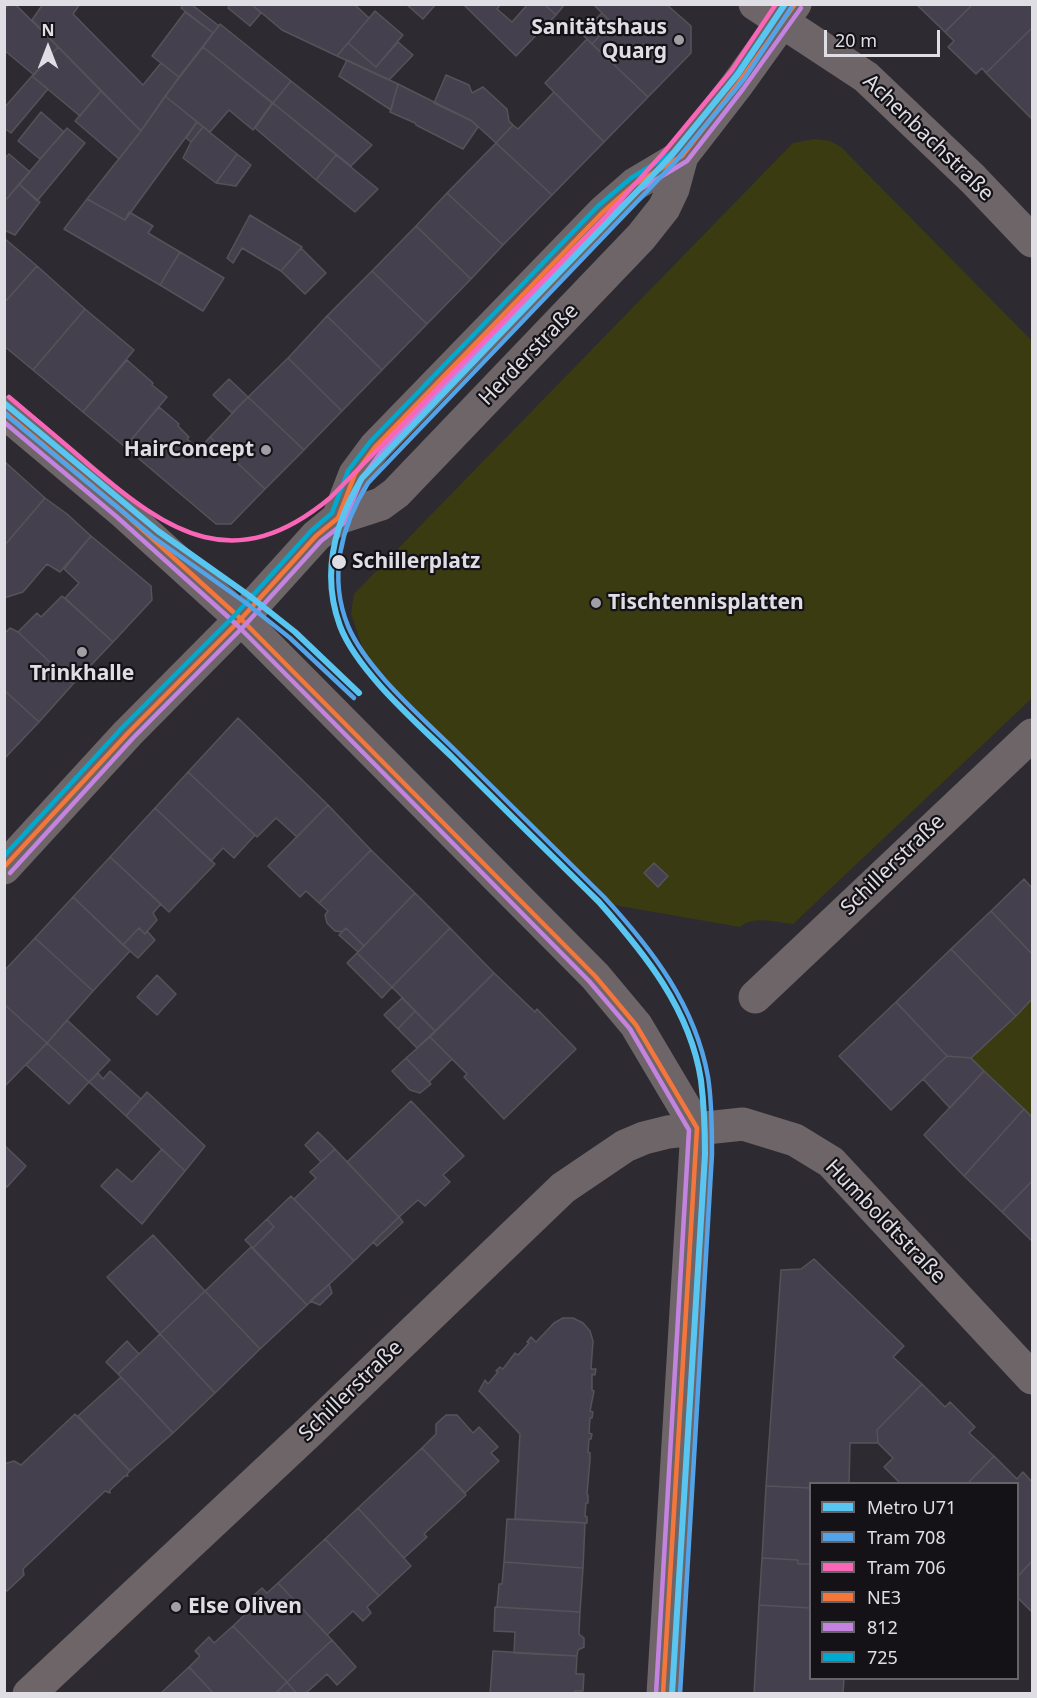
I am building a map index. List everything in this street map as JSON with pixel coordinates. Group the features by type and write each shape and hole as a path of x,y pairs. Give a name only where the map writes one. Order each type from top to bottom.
{"street":[{"name":"Achenbachstraße","path":"755,4 789,14 842,60 866,77 973,179 1032,241"},
{"name":"Herderstraße","path":"338,518 355,474 375,447 603,212 635,184 682,156 789,14"},
{"name":"Herderstraße","path":"4,868 136,725 241,619 316,536 338,518 381,504 396,493 623,256 664,208 674,189 682,156"},
{"path":"4,412 122,511 241,619 608,990 636,1025 697,1128 663,1694"},
{"name":"Schillerstraße","path":"755,997 1032,735"},
{"name":"Humboldtstraße","path":"697,1128 743,1124 795,1140 831,1162 1032,1378"},
{"name":"Schillerstraße","path":"29,1694 293,1447 563,1188 626,1146 644,1138 697,1128"}],"shaded area":[{"name":"Schillerplatz","path":"815,139 830,141 841,147 1032,341 1032,698 793,924 758,920 745,923 740,927 614,905 390,689 363,649 351,614 354,594 793,143"},
{"path":"1032,999 1032,1117 971,1058"}],"building":[{"path":"9,4 15,4 58,47 34,75 4,50 4,10"},
{"path":"43,4 80,4 73,14 143,85 161,63 179,77 141,131 32,20"},
{"path":"184,4 191,4 219,26 213,33 181,8"},
{"path":"230,4 251,4 261,13 250,26 228,8"},
{"path":"251,4 354,4 369,18 337,56 282,30"},
{"path":"406,4 436,4 423,19"},
{"path":"501,4 497,9 512,22 528,4 544,4 556,15 516,56 464,5"},
{"path":"544,4 565,4 556,15"},
{"path":"593,4 666,4 691,26 691,53 648,97 592,44 612,23"},
{"path":"916,4 973,4 945,32"},
{"path":"973,4 1032,4 1032,28 986,73 982,68 976,74 948,47 954,41 945,32"},
{"path":"375,11 403,35 376,67 348,43"},
{"path":"185,12 213,33 179,77 152,56"},
{"path":"602,13 612,23 592,44 581,33"},
{"path":"220,24 291,81 273,103 203,47"},
{"path":"1032,28 1032,119 986,73"},
{"path":"587,39 648,97 604,142 545,83"},
{"path":"398,42 413,55 389,80 337,56 348,43 376,67"},
{"path":"58,47 101,91 80,116 32,76"},
{"path":"203,47 272,103 253,130 229,110 210,132 165,96"},
{"path":"347,60 398,84 391,110 339,76"},
{"path":"446,75 469,85 472,93 483,87 507,109 509,121 513,125 496,143 472,121 434,103"},
{"path":"32,76 48,89 11,133 4,128 4,108"},
{"path":"291,81 372,145 351,166 273,103"},
{"path":"398,84 472,121 478,127 463,149 390,112"},
{"path":"101,91 141,131 119,159 75,121"},
{"path":"554,92 604,142 552,195 496,143 513,125 518,129"},
{"path":"165,96 197,122 125,220 87,199 141,131"},
{"path":"273,103 336,155 316,180 255,128"},
{"path":"41,112 64,132 40,159 18,141"},
{"path":"197,122 203,127 191,142 186,138"},
{"path":"203,127 237,154 216,183 183,158 191,142"},
{"path":"67,128 85,143 37,201 19,184"},
{"path":"496,143 552,195 503,245 447,193"},
{"path":"9,154 30,172 4,202 4,159"},
{"path":"237,154 251,165 236,186 216,183"},
{"path":"336,155 378,189 355,212 316,180"},
{"path":"19,184 40,202 15,235 4,230 4,202"},
{"path":"447,193 503,245 471,279 416,226"},
{"path":"87,199 125,220 129,212 153,226 148,233 180,252 160,285 64,229"},
{"path":"250,215 302,247 281,271 242,248 233,263 227,258"},
{"path":"416,226 471,279 427,324 372,271"},
{"path":"4,238 37,266 4,303"},
{"path":"301,248 326,273 305,294 281,271"},
{"path":"180,252 224,278 203,311 160,285"},
{"path":"37,266 85,309 33,370 4,346 4,303"},
{"path":"372,271 427,324 382,370 327,316"},
{"path":"85,309 134,350 83,412 33,370"},
{"path":"327,316 382,370 342,411 288,358"},
{"path":"288,358 342,411 304,450 248,397"},
{"path":"127,360 167,397 125,447 83,412"},
{"path":"229,379 248,397 232,413 213,395"},
{"path":"248,397 304,450 265,489 210,437"},
{"path":"159,407 179,424 178,426 189,437 187,439 199,449 210,437 265,489 231,524 216,524 125,447"},
{"path":"4,462 45,498 4,546"},
{"path":"45,498 91,536 60,572 47,564 23,592 4,598 4,546"},
{"path":"91,536 151,586 152,600 113,642 65,598 79,583 64,569"},
{"path":"62,596 113,642 73,684 18,632 37,613 41,617"},
{"path":"10,628 18,632 73,684 39,722 4,690 4,634"},
{"path":"4,690 39,722 4,759"},
{"path":"238,718 328,805 297,837 276,818 257,837 188,772"},
{"path":"188,772 255,835 234,858 223,848 211,861 155,808"},
{"path":"328,805 371,850 319,903 306,891 300,897 268,866"},
{"path":"155,808 215,864 169,912 110,857"},
{"path":"371,850 415,893 364,946 346,928 342,932 335,931 327,923 325,915 328,911 319,903"},
{"path":"110,857 161,904 153,913 157,920 145,934 139,928 123,945 73,897"},
{"path":"654,863 668,876 658,887 644,873"},
{"path":"1024,879 1032,888 1032,954 991,911"},
{"path":"415,893 450,928 392,987 357,953"},
{"path":"73,897 130,951 93,991 35,938"},
{"path":"991,911 1032,954 1032,999 1016,1016 951,949"},
{"path":"139,928 145,934 147,931 155,940 138,958 123,945"},
{"path":"346,928 364,946 358,952 339,935"},
{"path":"450,928 494,973 435,1031 392,987"},
{"path":"35,938 93,991 47,1043 4,1004 4,971"},
{"path":"951,949 1016,1016 971,1058 947,1056 896,1002"},
{"path":"357,953 392,987 382,998 347,963"},
{"path":"494,973 535,1012 537,1009 576,1049 504,1119 464,1077 467,1074 430,1037"},
{"path":"157,975 176,994 157,1015 137,997"},
{"path":"402,998 415,1011 398,1029 384,1015"},
{"path":"896,1002 947,1056 891,1110 839,1056"},
{"path":"4,1004 47,1043 4,1087"},
{"path":"415,1011 435,1031 417,1048 398,1029"},
{"path":"67,1020 110,1060 89,1082 47,1043"},
{"path":"430,1037 452,1059 429,1082 406,1058"},
{"path":"47,1043 89,1082 69,1104 26,1065"},
{"path":"947,1056 971,1058 984,1071 950,1108 923,1079"},
{"path":"406,1058 431,1084 420,1093 410,1090 392,1071"},
{"path":"110,1071 141,1099 126,1116 89,1082 98,1073 103,1079"},
{"path":"984,1071 1024,1109 964,1176 924,1135"},
{"path":"147,1092 205,1146 185,1171 126,1116"},
{"path":"411,1101 464,1156 443,1175 450,1182 425,1206 418,1200 399,1217 347,1162"},
{"path":"1024,1109 1032,1117 1032,1181 1002,1212 964,1176"},
{"path":"318,1132 335,1149 321,1162 305,1145"},
{"path":"4,1145 26,1166 7,1187 4,1184"},
{"path":"162,1149 185,1171 142,1224 101,1186 117,1169 132,1182"},
{"path":"335,1149 399,1217 354,1261 294,1199 316,1178 310,1172"},
{"path":"1032,1181 1032,1241 1002,1212"},
{"path":"291,1196 354,1261 307,1305 253,1248 274,1227 267,1219"},
{"path":"399,1217 403,1222 377,1246 373,1242"},
{"path":"267,1219 274,1227 253,1248 245,1240"},
{"path":"153,1235 205,1291 160,1334 107,1277"},
{"path":"251,1247 307,1305 260,1349 205,1291"},
{"path":"814,1259 904,1346 893,1357 922,1384 877,1430 878,1443 850,1443 849,1482 809,1482 809,1488 766,1486 781,1270 801,1269"},
{"path":"329,1284 332,1293 320,1305 310,1301"},
{"path":"205,1291 260,1349 215,1393 160,1334"},
{"path":"563,1318 573,1318 583,1323 590,1331 593,1341 591,1369 596,1369 595,1375 592,1374 592,1390 594,1391 590,1411 593,1412 590,1418 589,1433 592,1434 589,1439 588,1452 590,1460 588,1503 586,1503 585,1516 587,1523 515,1519 520,1434 479,1391 485,1380 488,1384 498,1372 496,1371 500,1367 503,1369 515,1353 518,1355 529,1343 527,1342 531,1337 536,1342 554,1323"},
{"path":"160,1334 215,1393 173,1433 118,1374"},
{"path":"127,1341 139,1354 118,1374 106,1362"},
{"path":"121,1377 173,1433 130,1471 78,1416"},
{"path":"922,1384 945,1407 950,1402 975,1427 969,1433 994,1456 969,1482 899,1482 884,1467 893,1458 878,1443 877,1430"},
{"path":"75,1414 130,1471 128,1476 125,1476 110,1490 110,1493 105,1491 23,1569 24,1575 7,1591 4,1590 4,1464 14,1461 21,1465"},
{"path":"446,1415 457,1415 473,1433 479,1427 498,1447 491,1453 499,1461 465,1493 422,1448 436,1434 436,1424"},
{"path":"422,1448 466,1495 424,1534 427,1537 404,1558 358,1508"},
{"path":"994,1456 1017,1479 1023,1472 1032,1482 1032,1561 1019,1575 1019,1482 969,1482"},
{"path":"766,1486 809,1488 809,1564 798,1564 798,1560 762,1558"},
{"path":"358,1508 411,1566 379,1596 325,1539"},
{"path":"507,1519 585,1523 583,1568 504,1562"},
{"path":"325,1539 379,1596 367,1607 371,1613 363,1621 353,1611 327,1635 278,1583"},
{"path":"762,1558 798,1560 798,1564 809,1564 809,1608 759,1605"},
{"path":"1032,1561 1032,1612 1019,1599 1019,1575"},
{"path":"504,1562 583,1568 580,1612 497,1607"},
{"path":"278,1583 332,1640 287,1682 233,1626 253,1607 247,1601 262,1588 267,1593"},
{"path":"759,1605 809,1608 809,1680 844,1680 843,1694 754,1694"},
{"path":"495,1607 580,1612 579,1634 584,1638 584,1647 578,1650 577,1656 514,1653 515,1632 494,1631"},
{"path":"233,1626 287,1682 275,1694 214,1694 189,1667 200,1656 195,1651 209,1637 214,1643"},
{"path":"332,1640 356,1667 337,1685 327,1674 305,1694 297,1694 287,1682"},
{"path":"493,1651 577,1656 576,1674 584,1674 583,1691 575,1691 575,1694 490,1694"},
{"path":"189,1667 214,1694 160,1694"},
{"path":"287,1682 297,1694 275,1694"}],"metro line":[{"name":"U71","path":"672,1694 705,1154 702,1089 695,1054 687,1030 663,984 649,962 599,902 389,696 360,661 348,643 334,607 331,568 333,550 344,513 362,478 671,156 738,74 785,4"},
{"name":"U71","path":"4,403 158,531 251,597 295,632 359,693"}],"tram line":[{"name":"706","path":"9,397 119,489 147,510 176,527 204,537 233,540 264,536 296,522 330,498 607,215 665,151 732,70 776,4"},
{"name":"708","path":"680,1694 712,1154 710,1096 702,1051 682,1002 669,980 655,958 622,917 413,709 368,660 348,626 342,608 338,571 345,534 368,483 676,161 744,79 791,8"},
{"name":"708","path":"4,413 153,537 246,603 290,638 354,698"}],"transit line":[{"name":"725","path":"4,856 122,728 236,614 311,531 332,513 348,471 370,442 598,206 631,178 677,150 731,81 785,4"},
{"name":"NE3","path":"4,867 128,733 241,619 316,536 338,518 355,474 375,447 603,212 635,184 682,156 795,4"},
{"name":"812","path":"10,873 133,738 246,624 321,541 344,523 362,478 381,452 608,217 639,190 687,161 743,89 801,8"},
{"name":"NE3","path":"4,412 122,511 241,619 595,976 636,1025 697,1128 663,1694"},
{"name":"812","path":"4,422 117,517 236,624 589,981 630,1029 689,1130 656,1694"}],"place":[{"name":"Sanitätshaus Quarg","path":"679,40"},
{"name":"HairConcept","path":"266,450"},
{"name":"Schillerplatz","path":"339,562"},
{"name":"Tischtennisplatten","path":"596,603"},
{"name":"Trinkhalle","path":"82,652"},
{"name":"Else Oliven","path":"176,1607"}]}
